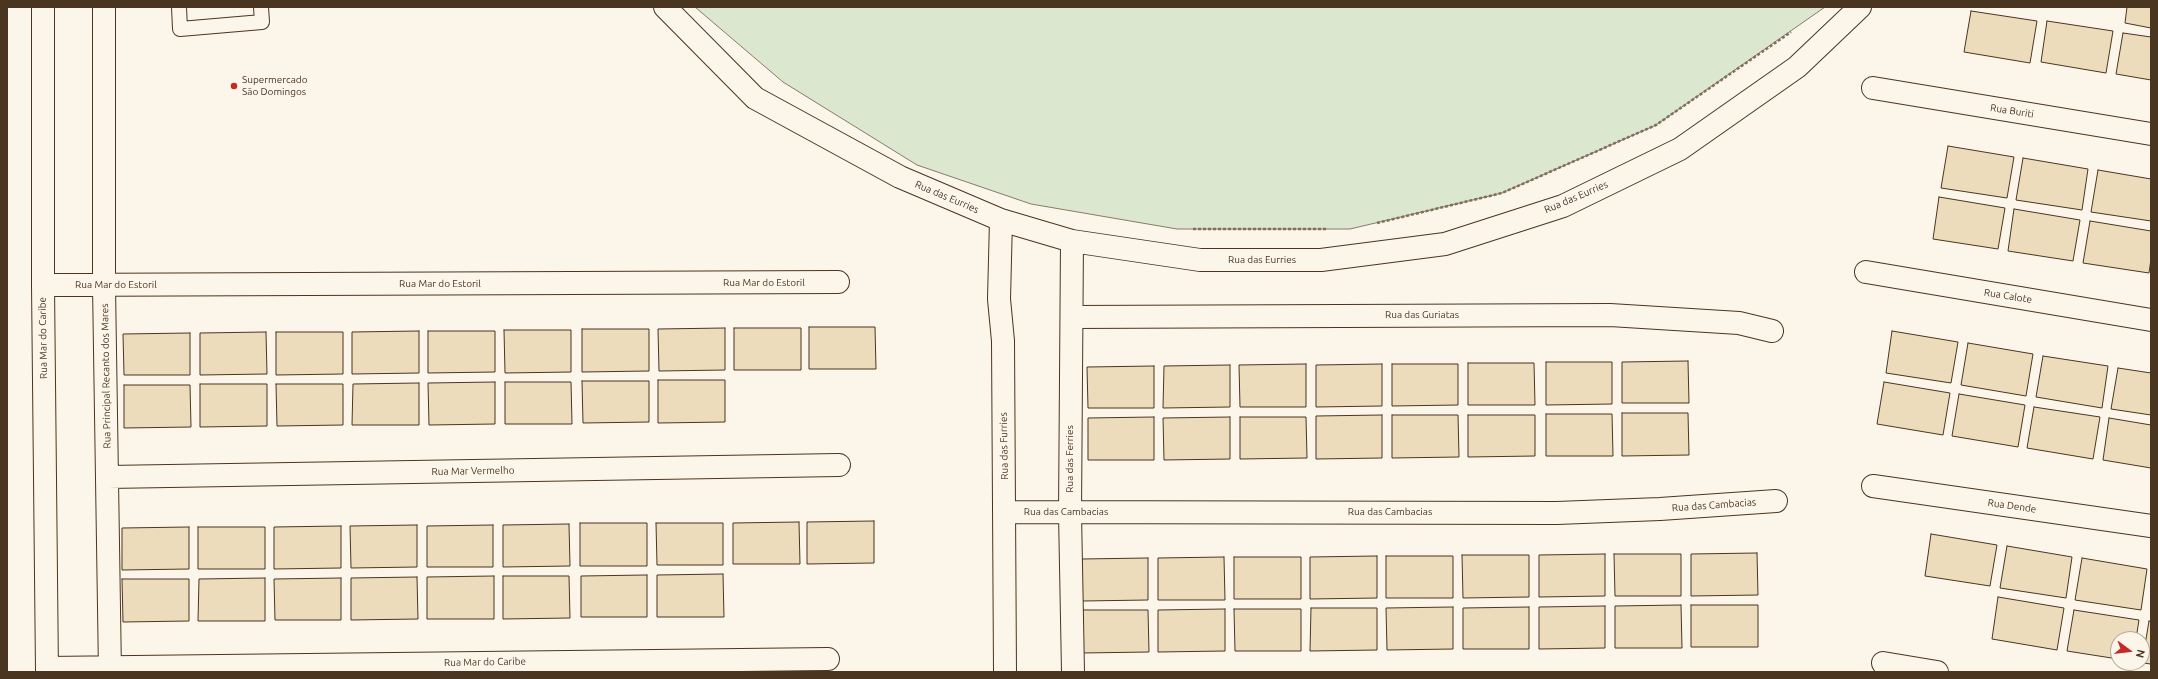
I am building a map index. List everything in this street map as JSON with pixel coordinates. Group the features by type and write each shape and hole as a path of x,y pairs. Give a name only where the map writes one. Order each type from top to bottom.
{"street":[{"name":"Rua Mar do Caribe","path":"43,7 43,285 46,670 828,659"},
{"name":"Rua Principal Recanto dos Mares","path":"104,7 104,286 110,669"},
{"name":"Rua das Eurries","path":"664,7 756,98 900,176 1001,220 1072,241 1200,260 1321,260 1445,244 1563,206 1680,149 1797,67 1860,7"},
{"name":"Rua Buriti","path":"1872,88 2151,134"},
{"name":"Rua das Furries","path":"1001,220 999,299 1003,341 1005,672"},
{"name":"Rua das Ferries","path":"1072,241 1070,513 1073,672"},
{"name":"Rua Calote","path":"1866,272 2151,320"},
{"name":"Rua Mar do Estoril","path":"43,285 104,286 838,282"},
{"name":"Rua das Guriatas","path":"1072,318 1610,315 1739,323 1772,331"},
{"name":"Rua Mar Vermelho","path":"108,477 839,465"},
{"name":"Rua Dende","path":"1873,486 2151,526"},
{"name":"Rua das Cambacias","path":"1005,512 1557,513 1660,509 1776,501"},
{"path":"1884,663 1937,672"}],"lane":[{"path":"179,7 180,29 262,22 261,7"}],"path":[{"path":"1373,223 1502,193 1656,125 1796,28"},
{"path":"1192,229 1335,229"}],"green space":[{"path":"695,7 1825,7 1656,125 1502,193 1350,229 1177,229 1031,204 917,165 783,82"}],"building":[{"path":"2127,7 2151,7 2151,28 2125,23"},
{"path":"1971,11 2037,21 2030,63 1964,52"},
{"path":"2047,21 2113,31 2106,73 2041,62"},
{"path":"2123,33 2151,37 2151,80 2116,74"},
{"path":"1948,146 2014,157 2007,198 1941,188"},
{"path":"2023,158 2088,169 2082,210 2016,200"},
{"path":"2098,170 2151,179 2151,221 2091,212"},
{"path":"1939,197 2005,208 1998,249 1933,239"},
{"path":"2014,209 2080,220 2073,261 2008,251"},
{"path":"2090,221 2151,231 2151,259 2149,273 2083,263"},
{"path":"809,327 875,327 876,369 809,369"},
{"path":"725,328 725,370 659,371 658,329"},
{"path":"734,328 801,328 801,370 734,370"},
{"path":"582,329 649,329 649,371 582,372"},
{"path":"504,330 571,330 571,372 505,373"},
{"path":"419,331 419,373 352,374 352,332"},
{"path":"428,331 495,331 495,372 428,373"},
{"path":"1892,331 1958,342 1951,383 1886,373"},
{"path":"266,332 267,374 200,375 200,333"},
{"path":"276,332 343,332 343,374 276,375"},
{"path":"190,333 190,375 124,375 123,334"},
{"path":"1968,343 2033,354 2026,396 1961,385"},
{"path":"2043,356 2108,366 2102,408 2036,397"},
{"path":"1688,361 1689,403 1622,403 1622,362"},
{"path":"1546,362 1612,362 1612,404 1546,405"},
{"path":"1468,363 1534,363 1535,405 1468,405"},
{"path":"1306,364 1306,407 1240,407 1239,365"},
{"path":"1382,364 1382,406 1316,407 1316,365"},
{"path":"1392,364 1458,364 1458,405 1392,406"},
{"path":"1230,365 1230,407 1163,408 1164,366"},
{"path":"1154,366 1154,408 1088,408 1087,367"},
{"path":"2118,368 2151,373 2151,415 2111,409"},
{"path":"658,380 725,380 725,422 658,423"},
{"path":"582,381 649,381 649,422 583,423"},
{"path":"495,382 495,424 429,425 428,383"},
{"path":"505,382 571,382 572,424 505,424"},
{"path":"1884,382 1950,393 1943,435 1877,424"},
{"path":"419,383 419,425 352,425 353,384"},
{"path":"200,384 267,384 267,426 200,427"},
{"path":"276,384 343,384 343,425 277,426"},
{"path":"124,385 190,385 191,427 124,428"},
{"path":"1959,394 2025,405 2018,447 1952,436"},
{"path":"2034,407 2100,417 2093,459 2027,448"},
{"path":"1622,413 1688,413 1689,455 1622,456"},
{"path":"1546,414 1612,414 1613,456 1546,456"},
{"path":"1382,415 1382,458 1316,459 1316,416"},
{"path":"1392,415 1458,415 1459,457 1392,458"},
{"path":"1468,415 1535,415 1535,456 1468,457"},
{"path":"1154,417 1154,460 1088,460 1088,418"},
{"path":"1230,417 1230,459 1164,460 1163,418"},
{"path":"1240,417 1306,417 1307,458 1240,459"},
{"path":"2109,418 2151,425 2151,468 2103,460"},
{"path":"874,521 874,563 807,564 807,522"},
{"path":"799,522 800,564 733,564 733,523"},
{"path":"580,523 647,523 647,566 580,566"},
{"path":"656,523 723,523 723,565 657,565"},
{"path":"569,524 570,566 503,567 503,525"},
{"path":"417,525 417,567 351,568 350,526"},
{"path":"493,525 493,567 427,567 427,526"},
{"path":"341,526 341,568 274,569 274,527"},
{"path":"189,527 189,569 122,570 122,528"},
{"path":"198,527 265,527 265,569 198,569"},
{"path":"1931,534 1997,545 1990,586 1925,576"},
{"path":"2007,546 2072,557 2066,598 2000,588"},
{"path":"1757,553 1758,595 1691,596 1691,554"},
{"path":"1605,554 1605,596 1539,597 1539,555"},
{"path":"1614,554 1681,554 1681,596 1615,596"},
{"path":"1462,555 1529,555 1529,597 1463,598"},
{"path":"1377,556 1377,598 1310,599 1310,557"},
{"path":"1386,556 1453,556 1453,598 1386,598"},
{"path":"1224,557 1225,600 1158,600 1158,558"},
{"path":"1234,557 1301,557 1301,599 1234,599"},
{"path":"1148,558 1148,600 1082,601 1082,559"},
{"path":"2082,558 2147,569 2141,610 2075,600"},
{"path":"723,574 724,617 657,617 657,575"},
{"path":"647,575 647,617 581,617 581,576"},
{"path":"494,576 494,619 427,619 427,577"},
{"path":"503,576 569,576 570,618 503,619"},
{"path":"417,577 418,619 351,620 351,578"},
{"path":"265,578 265,621 198,621 199,579"},
{"path":"341,578 341,620 275,620 274,579"},
{"path":"122,579 189,579 189,621 123,622"},
{"path":"1998,597 2064,608 2057,650 1992,639"},
{"path":"1681,605 1682,648 1615,648 1615,606"},
{"path":"1691,605 1758,605 1758,647 1691,647"},
{"path":"1605,606 1605,648 1539,649 1539,607"},
{"path":"1453,607 1453,649 1387,650 1386,608"},
{"path":"1529,607 1529,649 1463,649 1463,608"},
{"path":"1311,608 1377,608 1377,650 1310,651"},
{"path":"1225,609 1225,651 1158,652 1158,610"},
{"path":"1234,609 1301,609 1301,651 1235,651"},
{"path":"1082,610 1148,610 1149,652 1082,653"},
{"path":"2074,610 2139,620 2137,631 2110,631 2110,658 2067,651"},
{"path":"2149,621 2151,622 2151,664 2150,631 2147,631"}],"place":[{"name":"Supermercado São Domingos","path":"234,86"}]}
